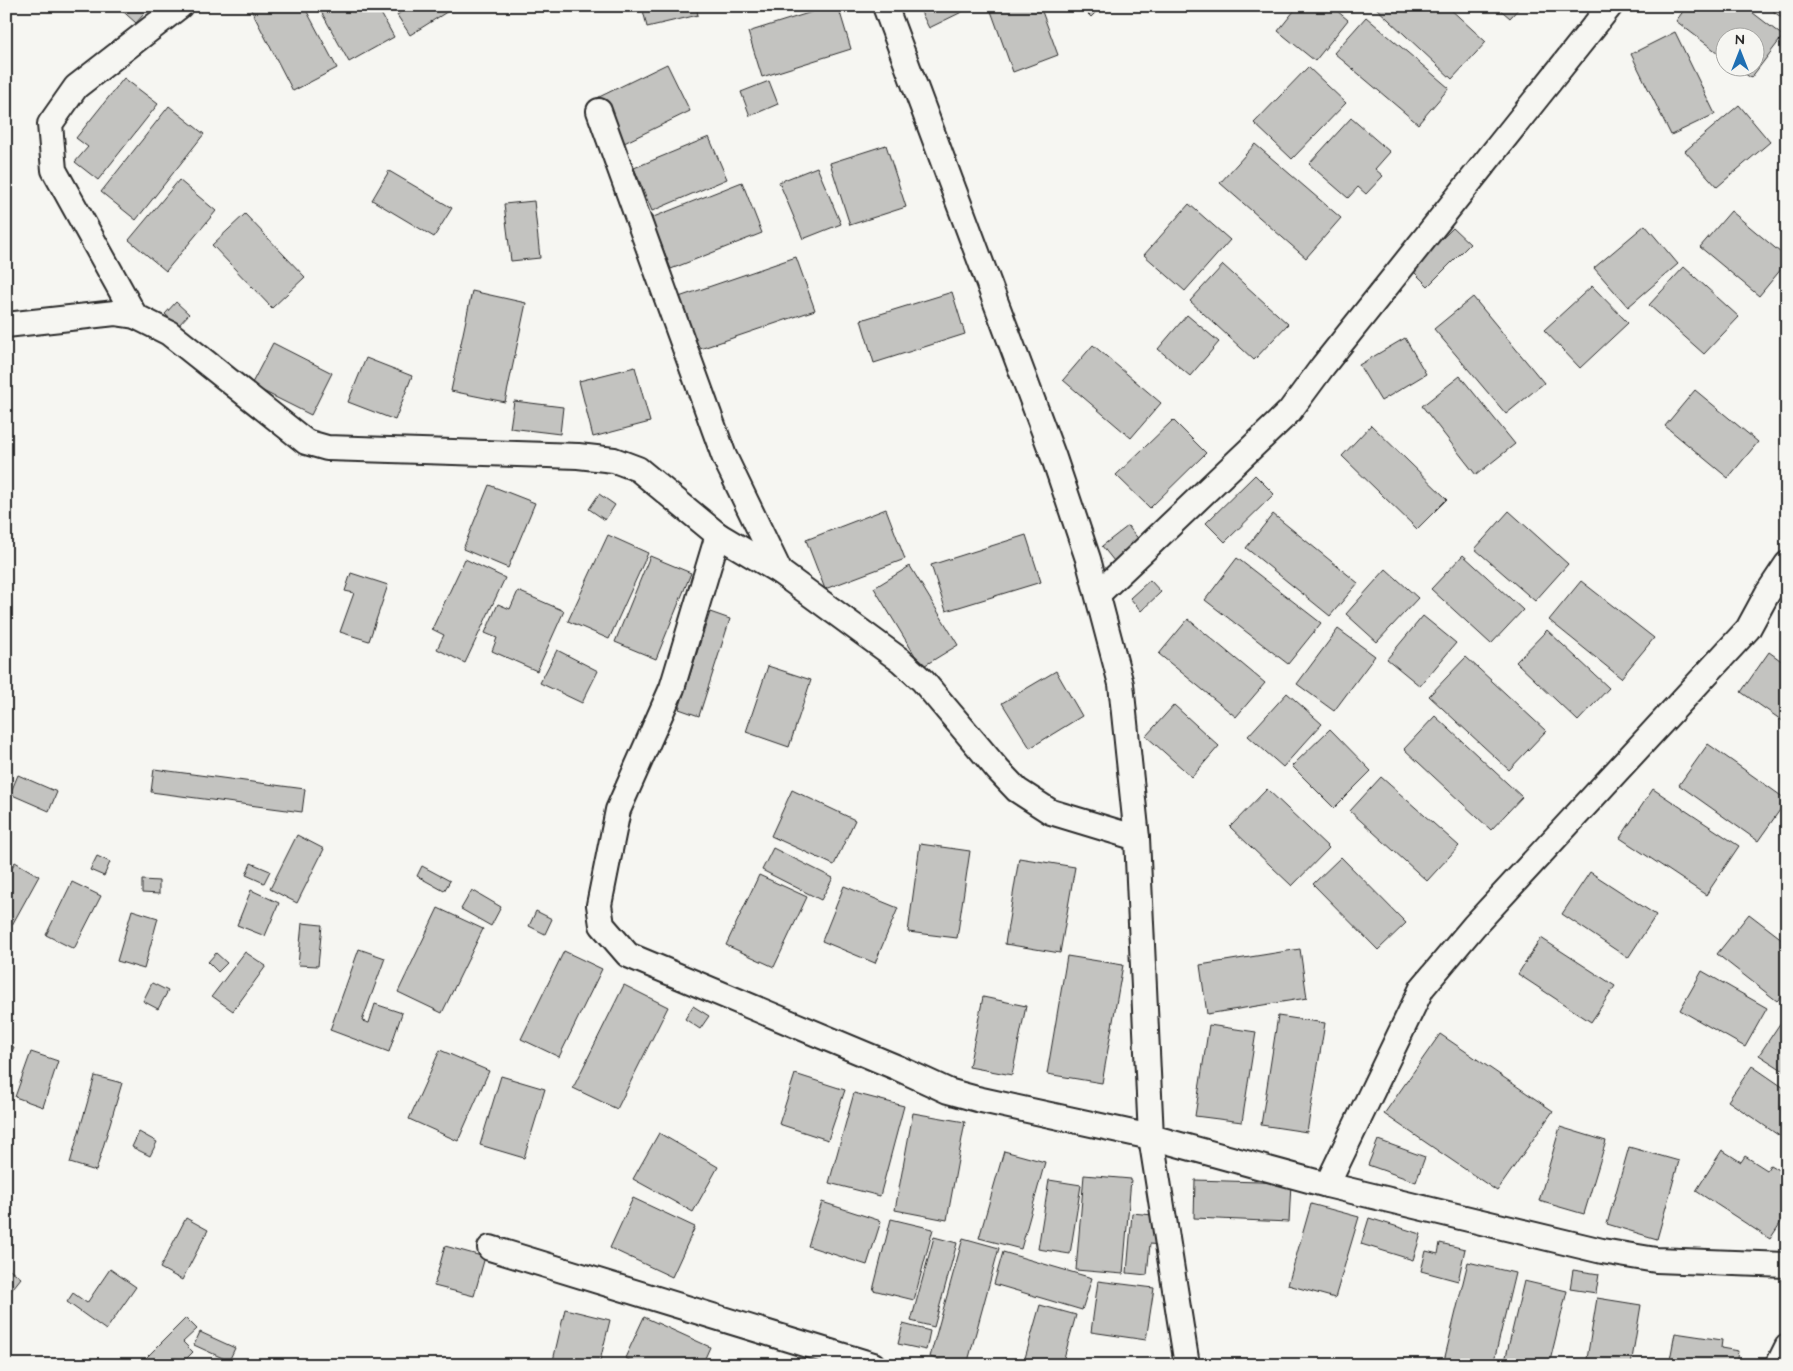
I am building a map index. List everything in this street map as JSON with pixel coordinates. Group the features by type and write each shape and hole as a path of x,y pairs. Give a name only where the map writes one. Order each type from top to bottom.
{"street":[{"path":"135,316 54,170 50,124 76,86 180,6"},
{"path":"884,6 1054,458 1088,559 1121,684 1137,838 1150,1138 1187,1365"},
{"path":"1098,594 1289,412 1329,358 1610,6"},
{"path":"599,112 724,456 780,572"},
{"path":"6,325 115,313 135,316 169,333 306,442 327,448 578,456 614,460 638,469 718,535 780,572 900,660 923,680 998,770 1018,790 1051,812 1137,838"},
{"path":"718,535 672,688 618,810 599,905 602,924 628,955 889,1064 948,1091 977,1099 1150,1138 1327,1185 1602,1251 1656,1260 1787,1265"},
{"path":"1327,1185 1422,988 1474,926 1748,628 1787,564"},
{"path":"490,1248 873,1365"},
{"path":"1778,1365 1787,1347"}],"building":[{"path":"117,6 151,6 136,23"},
{"path":"249,6 304,6 337,68 293,91"},
{"path":"318,6 377,6 394,37 349,62"},
{"path":"410,6 452,6 453,8 410,35 397,15"},
{"path":"642,6 696,6 698,15 647,27"},
{"path":"831,6 838,6 851,49 762,77 748,32"},
{"path":"918,6 974,6 929,28"},
{"path":"1004,6 1040,6 1058,55 1013,72 991,11"},
{"path":"1080,6 1102,6 1091,17"},
{"path":"1298,6 1331,6 1348,20 1315,61 1278,31"},
{"path":"1374,6 1447,6 1486,42 1452,79"},
{"path":"1496,6 1521,6 1510,18"},
{"path":"1687,6 1744,6 1783,36 1766,58 1766,28 1716,28 1716,51 1676,21"},
{"path":"1776,6 1787,6 1787,22 1773,11"},
{"path":"1366,17 1449,88 1418,124 1334,53"},
{"path":"1675,32 1715,114 1671,135 1631,54"},
{"path":"667,64 690,111 618,146 595,99"},
{"path":"1308,67 1346,103 1292,159 1254,123"},
{"path":"124,78 158,104 98,180 75,162 88,147 76,138"},
{"path":"769,81 778,104 750,116 741,92"},
{"path":"1739,105 1770,142 1717,187 1685,151"},
{"path":"169,106 204,134 136,220 101,192"},
{"path":"1351,118 1390,152 1375,169 1383,176 1366,194 1358,187 1348,198 1309,164"},
{"path":"709,137 727,179 652,211 634,168"},
{"path":"1255,144 1341,218 1306,258 1220,183"},
{"path":"886,145 906,207 850,225 830,163"},
{"path":"817,167 841,224 803,239 779,182"},
{"path":"389,171 452,208 434,237 372,200"},
{"path":"179,180 216,211 166,271 129,240"},
{"path":"742,182 762,233 671,269 651,218"},
{"path":"534,201 540,258 511,261 504,204"},
{"path":"1189,204 1230,240 1185,291 1144,255"},
{"path":"1731,211 1787,258 1787,262 1759,296 1700,247"},
{"path":"245,214 305,277 272,308 212,245"},
{"path":"1645,225 1678,264 1628,307 1594,268"},
{"path":"1453,228 1470,244 1428,286 1411,269"},
{"path":"796,257 815,310 697,350 679,297"},
{"path":"1223,265 1288,324 1254,360 1190,301"},
{"path":"1684,267 1739,317 1704,354 1649,305"},
{"path":"1592,286 1628,323 1580,368 1544,330"},
{"path":"472,291 526,303 505,402 451,391"},
{"path":"952,292 965,334 874,363 861,320"},
{"path":"1473,297 1544,383 1506,414 1434,329"},
{"path":"176,302 189,314 178,326 165,314"},
{"path":"1187,315 1219,342 1190,376 1158,349"},
{"path":"1405,338 1426,374 1381,401 1359,365"},
{"path":"273,343 332,373 311,415 251,385"},
{"path":"1093,345 1161,403 1131,438 1063,380"},
{"path":"366,358 412,376 395,420 348,402"},
{"path":"635,367 650,422 593,437 579,381"},
{"path":"1460,376 1515,444 1476,475 1422,406"},
{"path":"1695,390 1758,442 1728,478 1665,426"},
{"path":"514,401 563,407 560,434 510,428"},
{"path":"1173,420 1206,453 1150,508 1116,475"},
{"path":"1371,425 1447,499 1417,529 1342,456"},
{"path":"1255,475 1274,494 1225,542 1206,523"},
{"path":"489,485 535,503 508,568 463,549"},
{"path":"599,494 615,505 605,520 589,509"},
{"path":"886,509 905,559 825,589 806,540"},
{"path":"1509,511 1568,564 1535,601 1475,549"},
{"path":"1273,514 1358,583 1330,616 1246,548"},
{"path":"1128,526 1140,541 1114,561 1102,546"},
{"path":"608,535 648,553 609,639 568,621"},
{"path":"1026,535 1041,582 946,611 931,565"},
{"path":"1463,555 1523,610 1491,644 1431,589"},
{"path":"650,556 691,573 656,659 615,642"},
{"path":"1237,558 1321,623 1288,664 1205,600"},
{"path":"465,559 505,578 465,663 437,649 444,635 432,629"},
{"path":"910,566 958,645 922,667 874,588"},
{"path":"1386,569 1418,598 1377,642 1346,614"},
{"path":"351,573 388,585 369,641 340,632 354,593 345,591"},
{"path":"1150,580 1161,592 1141,611 1130,598"},
{"path":"1581,581 1654,638 1621,678 1549,620"},
{"path":"518,591 564,611 537,671 492,651 497,638 485,633 498,604 510,609"},
{"path":"710,612 730,619 699,716 679,709"},
{"path":"1423,616 1456,643 1420,686 1387,659"},
{"path":"1188,619 1265,683 1236,717 1159,654"},
{"path":"1338,629 1375,656 1334,711 1297,684"},
{"path":"1547,630 1609,688 1578,721 1516,662"},
{"path":"557,650 598,671 582,703 540,683"},
{"path":"1769,652 1787,665 1787,724 1741,692"},
{"path":"1466,657 1546,731 1509,770 1429,696"},
{"path":"768,666 811,680 789,747 746,732"},
{"path":"1056,671 1082,716 1030,748 1002,703"},
{"path":"1287,693 1322,724 1283,767 1248,736"},
{"path":"1174,705 1219,746 1192,777 1146,736"},
{"path":"1435,716 1522,797 1491,830 1404,749"},
{"path":"1330,729 1371,771 1334,808 1292,766"},
{"path":"1708,744 1787,800 1758,841 1679,785"},
{"path":"154,769 305,789 302,812 151,792"},
{"path":"18,775 57,792 49,811 10,794"},
{"path":"1381,777 1459,846 1427,881 1350,811"},
{"path":"1267,789 1329,848 1292,886 1230,827"},
{"path":"1653,789 1739,846 1706,895 1620,838"},
{"path":"792,790 855,820 834,865 771,836"},
{"path":"297,835 324,849 297,903 270,889"},
{"path":"920,844 970,851 957,938 908,932"},
{"path":"773,848 833,878 821,900 762,870"},
{"path":"97,856 110,862 104,876 90,870"},
{"path":"1341,857 1406,923 1378,950 1313,884"},
{"path":"1019,858 1075,867 1060,953 1005,944"},
{"path":"15,862 39,876 12,925 6,922 6,879"},
{"path":"251,863 270,871 264,883 246,875"},
{"path":"422,866 450,881 444,891 417,876"},
{"path":"1590,872 1656,915 1628,958 1562,914"},
{"path":"759,875 807,897 774,967 726,945"},
{"path":"142,880 159,881 159,894 142,893"},
{"path":"72,882 101,896 74,949 46,935"},
{"path":"844,886 898,908 875,963 822,941"},
{"path":"251,890 279,903 265,936 237,925"},
{"path":"472,890 501,907 491,926 461,909"},
{"path":"438,908 483,929 442,1013 398,992"},
{"path":"132,910 158,918 144,969 117,961"},
{"path":"536,911 552,919 545,934 529,926"},
{"path":"1749,914 1787,943 1787,990 1777,1001 1717,954"},
{"path":"302,923 322,925 318,966 298,965"},
{"path":"1541,938 1615,986 1591,1022 1518,974"},
{"path":"359,949 385,958 362,1021 369,1023 375,1004 402,1013 389,1052 330,1030"},
{"path":"1300,949 1307,998 1207,1014 1200,965"},
{"path":"564,951 602,969 559,1057 521,1039"},
{"path":"245,952 266,966 233,1011 212,996"},
{"path":"216,953 227,963 218,972 208,962"},
{"path":"1067,956 1123,965 1102,1083 1047,1074"},
{"path":"1702,971 1767,1008 1745,1047 1680,1010"},
{"path":"152,983 168,991 158,1009 143,1001"},
{"path":"624,985 668,1007 617,1109 573,1088"},
{"path":"983,997 1026,1006 1012,1075 969,1067"},
{"path":"693,1006 709,1016 700,1029 685,1019"},
{"path":"1278,1016 1325,1023 1307,1132 1261,1125"},
{"path":"1783,1019 1787,1021 1787,1073 1759,1055"},
{"path":"1209,1025 1256,1032 1242,1122 1195,1116"},
{"path":"1440,1034 1553,1111 1497,1191 1384,1114"},
{"path":"6,1044 14,1047 6,1066"},
{"path":"440,1050 489,1071 458,1141 409,1119"},
{"path":"31,1052 58,1061 43,1107 15,1097"},
{"path":"1752,1066 1787,1090 1787,1141 1728,1101"},
{"path":"795,1074 845,1090 828,1140 779,1124"},
{"path":"95,1076 122,1083 96,1171 70,1163"},
{"path":"501,1076 545,1089 524,1158 480,1145"},
{"path":"854,1093 904,1106 880,1196 829,1183"},
{"path":"913,1113 965,1122 947,1220 895,1210"},
{"path":"1560,1127 1606,1141 1584,1214 1539,1201"},
{"path":"139,1132 157,1142 150,1156 132,1147"},
{"path":"659,1133 718,1167 693,1212 633,1179"},
{"path":"1378,1140 1425,1157 1416,1182 1368,1165"},
{"path":"1629,1147 1679,1161 1657,1239 1607,1224"},
{"path":"1722,1150 1741,1162 1745,1156 1767,1170 1770,1165 1787,1175 1787,1213 1770,1239 1696,1191"},
{"path":"1004,1151 1045,1162 1021,1249 979,1238"},
{"path":"1084,1175 1131,1179 1123,1274 1076,1270"},
{"path":"1049,1180 1081,1185 1070,1254 1038,1249"},
{"path":"1195,1180 1291,1183 1289,1222 1194,1218"},
{"path":"633,1198 695,1227 672,1277 610,1248"},
{"path":"822,1202 881,1221 867,1265 808,1246"},
{"path":"1311,1204 1359,1217 1335,1298 1288,1285"},
{"path":"1132,1213 1163,1216 1160,1245 1150,1244 1147,1275 1127,1273"},
{"path":"186,1218 208,1230 182,1280 160,1268"},
{"path":"1369,1218 1421,1234 1413,1260 1361,1244"},
{"path":"891,1219 933,1229 914,1300 873,1290"},
{"path":"934,1237 957,1243 934,1327 911,1321"},
{"path":"963,1238 999,1248 967,1365 957,1365 930,1357"},
{"path":"1440,1243 1465,1249 1458,1281 1421,1271 1426,1251 1438,1254"},
{"path":"445,1246 485,1257 474,1296 434,1286"},
{"path":"1003,1252 1092,1278 1082,1310 994,1284"},
{"path":"1468,1262 1515,1273 1493,1365 1443,1365"},
{"path":"6,1266 21,1278 6,1297"},
{"path":"110,1269 136,1287 106,1330 67,1302 73,1293 87,1303"},
{"path":"1573,1270 1599,1274 1596,1293 1570,1289"},
{"path":"1098,1281 1154,1288 1146,1340 1091,1332"},
{"path":"1524,1281 1567,1291 1549,1365 1504,1365"},
{"path":"1597,1298 1641,1305 1631,1365 1586,1365"},
{"path":"1040,1305 1076,1315 1062,1365 1023,1365"},
{"path":"565,1309 610,1320 599,1365 552,1365"},
{"path":"644,1317 710,1347 702,1365 640,1365 625,1358"},
{"path":"186,1318 197,1329 183,1342 193,1352 180,1365 139,1365"},
{"path":"903,1324 930,1331 926,1350 898,1344"},
{"path":"200,1332 235,1348 229,1361 194,1345"},
{"path":"1675,1333 1722,1340 1721,1348 1738,1351 1736,1365 1669,1365"},
{"path":"729,1360 743,1365 728,1365"},
{"path":"1334,1360 1351,1365 1333,1365"}]}
